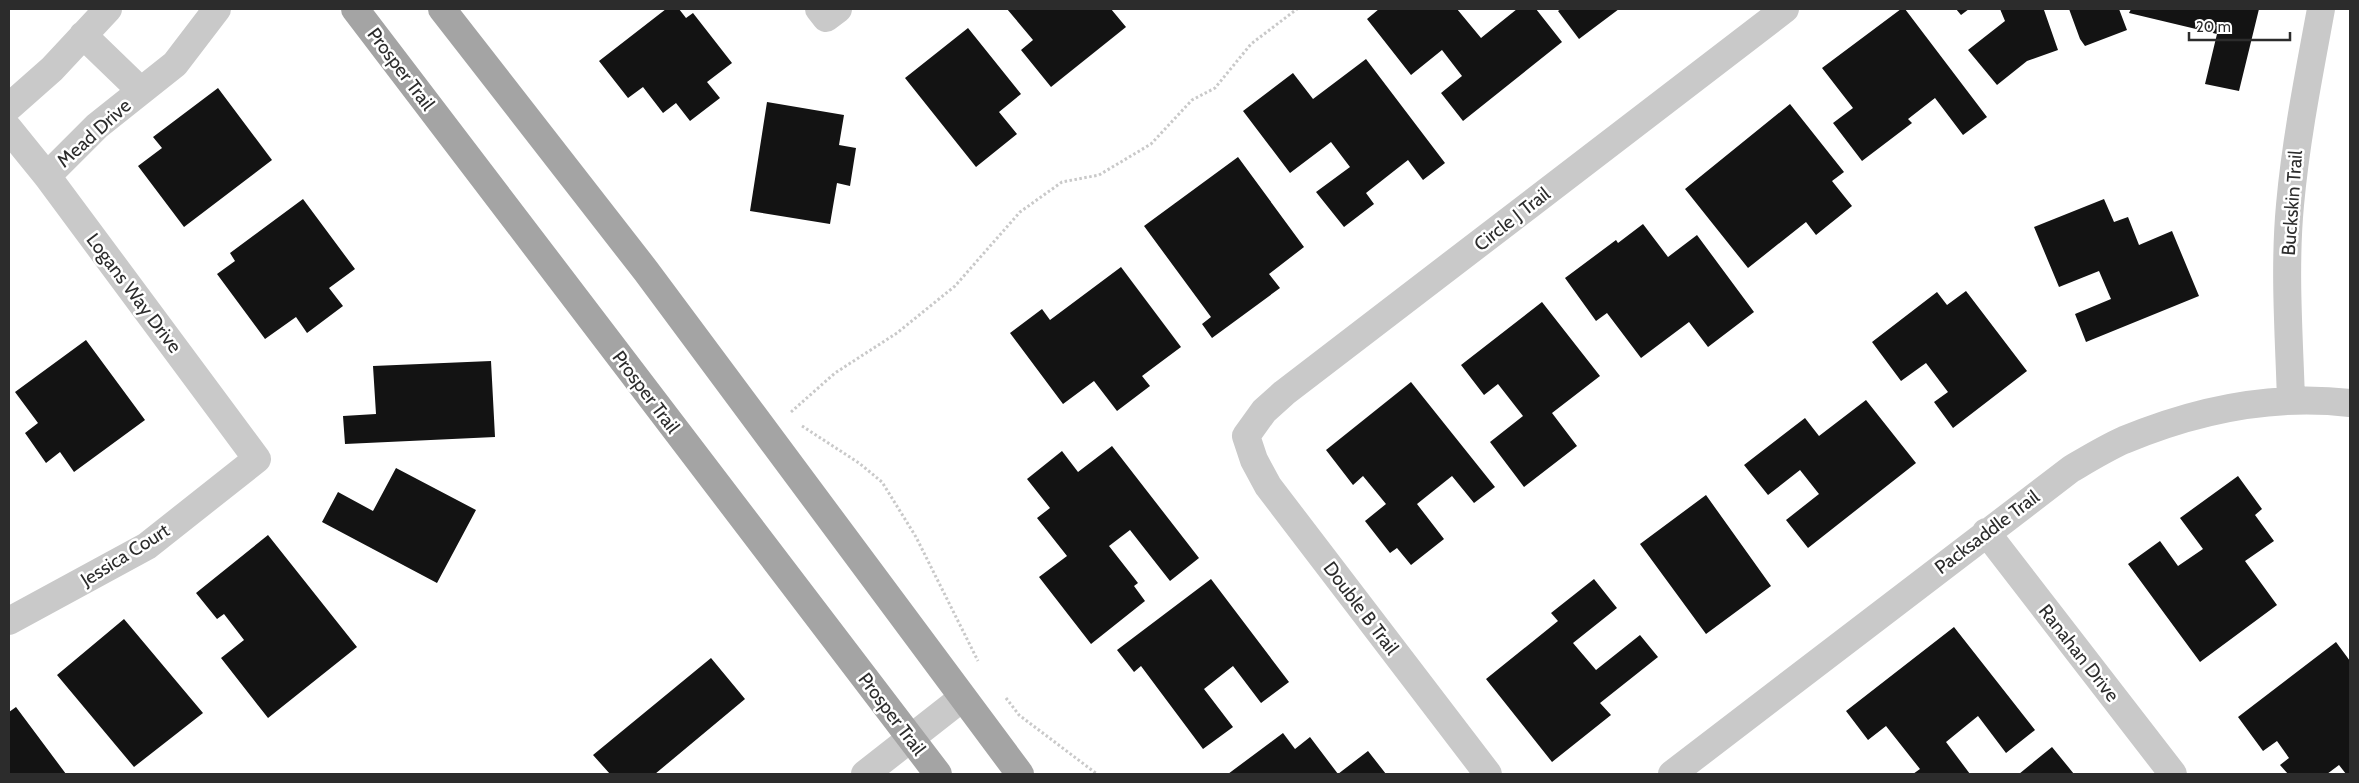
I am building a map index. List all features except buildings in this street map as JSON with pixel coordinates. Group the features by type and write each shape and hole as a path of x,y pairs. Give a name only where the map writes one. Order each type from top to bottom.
{"main road":[{"name":"Prosper Trail","path":"355,9 938,774"},
{"path":"442,9 646,271 1020,774"}],"street":[{"path":"9,107 52,68 108,9"},
{"name":"Mead Drive","path":"47,176 97,126 176,64 218,9"},
{"name":"Circle J Trail","path":"1246,436 1264,411 1284,393 1785,9"},
{"name":"Buckskin Trail","path":"2291,400 2288,274 2290,206 2299,126 2321,9"},
{"name":"Mead Drive","path":"83,35 141,90"},
{"name":"Logans Way Drive","path":"9,129 47,176 258,459"},
{"name":"Packsaddle Trail","path":"1672,774 1986,532 2071,469 2123,441 2177,421 2228,407 2291,400 2350,403"},
{"name":"Double B Trail","path":"1246,436 1254,460 1268,486 1488,774"},
{"name":"Jessica Court","path":"9,621 147,546 258,459"},
{"name":"Ranahan Drive","path":"1986,532 2173,774"},
{"path":"865,774 962,698"}],"path":[{"path":"786,416 835,373 898,333 955,286 1020,212 1062,182 1099,175 1151,144 1192,100 1215,88 1252,44 1297,9"}]}
